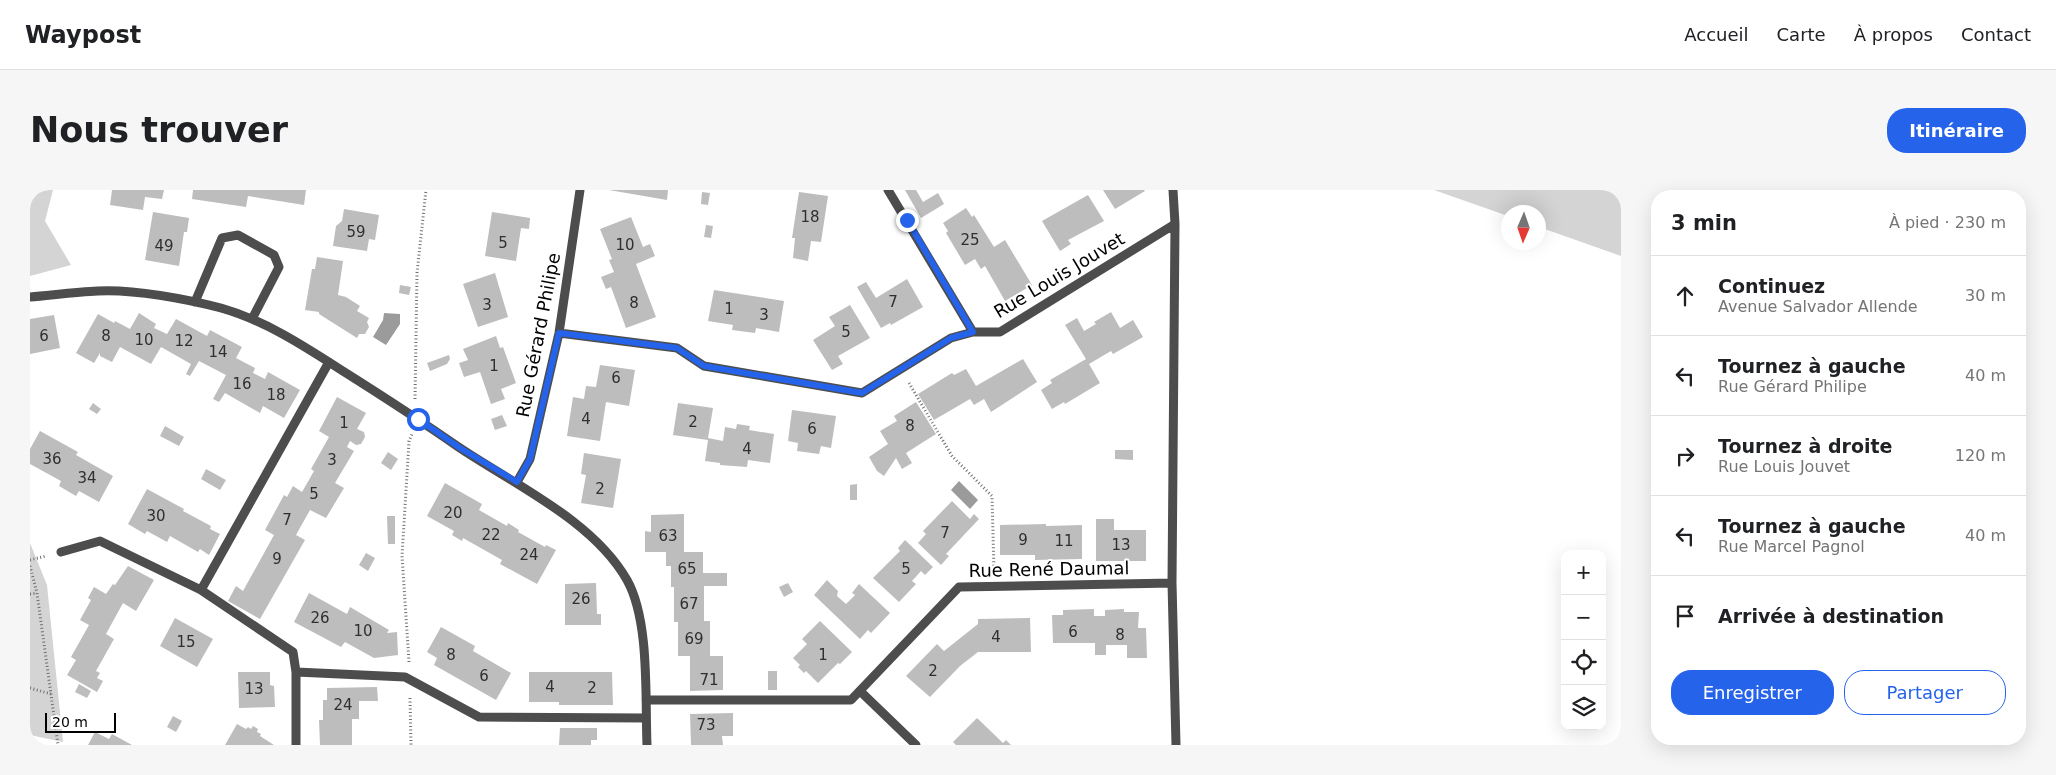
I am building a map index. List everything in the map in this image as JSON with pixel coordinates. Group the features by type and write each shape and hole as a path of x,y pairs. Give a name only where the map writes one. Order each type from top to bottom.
{"street":[{"name":"Rue Gérard Philipe","path":"517,482 530,459 559,333 580,190"},
{"path":"888,190 973,332"},
{"path":"1173,190 1175,224 1172,583 1176,745"},
{"name":"Rue Louis Jouvet","path":"559,333 677,348 704,366 862,393 951,338 973,332 1000,332 1175,224"},
{"path":"195,302 222,238 238,235 274,255 279,267 252,319"},
{"path":"30,297 100,290 179,298 252,319 285,335 329,362 460,448 517,482 589,534 609,554 627,579 636,599 642,631 647,745"},
{"path":"201,590 329,362"},
{"path":"61,552 100,541 201,590 293,652 296,672 296,745"},
{"name":"Rue René Daumal","path":"646,700 851,700 959,587 1172,583"},
{"path":"296,672 405,677 479,717 646,718"},
{"path":"860,691 916,745"}],"path":[{"path":"411,745 410,680 402,556 409,441 418,419 415,396 417,273 426,190"},
{"path":"901,369 952,456 992,496 995,587"},
{"path":"30,566 37,593 58,745"},
{"path":"30,594 37,593"},
{"path":"30,688 51,694"}],"shaded area":[{"path":"30,190 53,190 45,221 71,265 30,276"},
{"path":"1434,190 1621,190 1621,256 1546,229 1546,205 1501,205 1501,214"},
{"path":"384,313 400,314 400,324 386,345 373,337 383,320"},
{"path":"959,481 978,500 970,509 951,490"},
{"path":"30,543 47,585 63,742 30,735"}],"building":[{"path":"112,190 164,190 162,199 145,197 143,210 110,205"},
{"path":"193,190 306,190 304,205 248,196 246,207 192,199"},
{"path":"609,190 668,190 667,200"},
{"path":"905,190 916,190 923,202 938,193 944,204 921,218"},
{"path":"1103,190 1144,190 1145,191 1115,209"},
{"path":"702,192 710,193 708,205 701,204"},
{"path":"799,192 828,196 821,242 811,241 808,261 793,258 795,238 792,238"},
{"path":"1088,195 1104,221 1068,240 1071,244 1060,251 1042,221"},
{"path":"966,208 972,217 974,215 994,247 1005,240 1032,285 1005,301 985,266 981,269 975,259 965,265 946,233 948,231 943,223"},
{"path":"344,209 379,215 375,240 369,239 367,251 333,246 336,226 342,221"},
{"path":"153,212 189,218 187,232 184,232 179,266 145,260"},
{"path":"492,212 530,218 529,229 521,228 516,261 485,256"},
{"path":"631,217 643,247 650,244 655,256 636,264 656,317 626,328 611,287 606,289 601,277 614,272 609,260 612,259 600,229"},
{"path":"706,225 713,226 711,238 704,237"},
{"path":"317,257 343,261 338,295 346,297 360,306 357,311 369,318 367,322 369,327 365,334 359,334 357,338 319,314 319,312 305,310 312,269 315,269"},
{"path":"495,273 508,317 478,327 463,284"},
{"path":"907,279 923,307 891,325 890,323 881,328 857,287 866,282 876,298"},
{"path":"400,285 411,287 409,295 399,293"},
{"path":"714,290 784,301 779,332 756,328 755,333 732,330 733,325 708,321"},
{"path":"850,305 870,338 838,356 843,364 832,370 813,340 835,326 829,317"},
{"path":"1111,312 1120,328 1133,320 1143,337 1113,354 1111,351 1089,364 1100,383 1065,404 1064,402 1052,409 1041,390 1052,383 1050,380 1086,359 1065,325 1077,318 1084,331 1096,324 1094,322"},
{"path":"139,313 156,324 154,328 167,334 176,319 207,336 210,330 242,347 236,358 255,368 253,373 265,379 268,372 300,390 284,418 263,406 260,413 225,393 219,402 213,399 226,375 199,361 190,376 186,374 191,364 161,347 151,364 120,347 112,362 100,356 100,353 94,363 76,353 98,314 130,329"},
{"path":"54,315 60,348 30,354 30,319"},
{"path":"496,336 500,348 503,347 516,383 501,389 505,399 491,404 480,372 464,377 459,363 468,360 463,349"},
{"path":"449,355 450,359 447,364 430,371 427,363"},
{"path":"1023,359 1037,382 991,412 984,399 974,405 970,399 934,420 918,394 952,373 954,375 966,369 976,386"},
{"path":"600,365 635,370 629,406 606,402 600,441 567,436 573,397 584,399 586,386 596,387"},
{"path":"337,397 366,413 357,429 364,432 365,437 361,444 356,445 350,441 347,447 354,451 335,483 344,488 326,518 310,510 296,535 305,540 260,619 228,601 236,586 243,591 274,535 265,530 284,495 287,497 293,486 302,492 314,471 311,469 329,437 319,431"},
{"path":"916,402 936,434 906,453 912,463 902,469 896,458 884,476 877,471 869,457 888,444 880,431 897,421 894,416"},
{"path":"93,403 101,409 97,414 89,409"},
{"path":"678,403 713,408 708,438 723,441 725,427 736,429 737,424 750,426 749,430 774,434 770,463 748,460 747,467 720,465 720,463 705,461 708,440 673,435"},
{"path":"792,410 836,416 831,448 821,446 819,454 797,451 798,443 788,441"},
{"path":"502,415 507,426 495,430 491,419"},
{"path":"165,426 184,437 179,446 160,436"},
{"path":"40,431 78,452 76,455 113,476 99,502 79,491 76,496 59,486 61,481 30,464 30,449"},
{"path":"1115,450 1133,450 1133,460 1115,459"},
{"path":"388,452 398,459 391,470 381,463"},
{"path":"584,453 621,459 613,508 581,503 586,475 581,474"},
{"path":"206,469 226,480 220,490 201,479"},
{"path":"445,483 482,504 479,510 507,526 508,523 519,530 518,532 545,547 546,545 556,550 537,584 500,564 502,560 463,538 462,541 452,535 454,531 427,516"},
{"path":"857,484 857,500 850,500 850,485"},
{"path":"147,489 184,509 183,511 211,526 210,529 220,534 209,555 200,549 198,552 170,536 167,542 147,531 145,534 128,524"},
{"path":"952,501 970,519 974,514 979,519 946,554 949,556 941,565 918,543 926,534 923,531"},
{"path":"684,514 684,552 703,552 703,573 727,573 727,586 704,586 704,621 710,621 710,656 723,656 723,690 690,691 690,656 678,656 678,622 674,622 674,587 671,587 671,566 666,566 666,552 645,552 645,531 651,532 651,515"},
{"path":"387,516 395,516 395,544 388,544"},
{"path":"1096,519 1114,519 1114,530 1146,530 1146,561 1096,561"},
{"path":"1046,524 1046,526 1082,525 1082,559 1035,560 1035,555 1000,555 1000,525"},
{"path":"905,540 933,567 925,575 921,571 912,581 916,584 899,602 873,578 900,551 898,548"},
{"path":"366,553 375,558 368,571 359,565"},
{"path":"128,566 154,580 136,611 123,603 106,634 114,639 96,671 100,673 97,678 103,681 97,692 67,675 76,660 71,657 89,625 80,620 91,600 88,598 94,587 106,594 113,584 115,585"},
{"path":"827,580 838,591 837,596 846,604 855,595 852,593 859,584 890,613 871,633 868,630 860,639 814,595"},
{"path":"596,583 597,614 601,614 601,625 565,625 565,584"},
{"path":"788,583 793,592 784,597 779,587"},
{"path":"309,593 347,614 350,607 389,630 387,633 397,632 398,655 374,658 345,642 341,647 294,622"},
{"path":"1094,609 1094,616 1105,616 1105,610 1124,609 1124,612 1139,612 1138,628 1146,628 1147,658 1127,658 1127,645 1106,645 1106,655 1095,655 1095,643 1053,643 1052,615 1063,615 1063,610"},
{"path":"175,618 213,639 197,667 160,646"},
{"path":"1030,618 1031,652 978,652 960,666 930,697 906,676 937,644 944,651 978,624 978,619"},
{"path":"820,621 852,652 818,683 806,671 804,673 798,667 800,665 793,658 807,644 802,639"},
{"path":"441,627 475,646 473,651 511,673 496,700 434,665 437,658 427,652"},
{"path":"768,671 777,671 777,690 768,690"},
{"path":"238,672 270,672 270,685 274,686 275,707 239,708"},
{"path":"529,672 612,672 613,705 559,705 559,702 529,702"},
{"path":"79,684 91,691 87,698 75,692"},
{"path":"377,687 378,701 359,701 359,719 352,719 352,745 320,745 319,720 323,720 323,700 327,700 327,688"},
{"path":"733,713 733,736 722,736 723,745 691,745 690,714"},
{"path":"173,716 182,721 176,732 167,727"},
{"path":"977,718 1003,743 1006,740 1011,745 956,745 953,742"},
{"path":"237,724 246,729 248,727 251,729 253,726 258,729 257,732 261,734 260,736 274,745 225,745"},
{"path":"560,728 597,728 597,740 591,740 591,745 559,745"},
{"path":"95,732 109,739 112,734 132,745 88,745"}],"route":[{"path":"418,419 460,448 517,482 530,459 559,333 677,348 704,366 862,393 951,338 973,332 907,220"}]}
